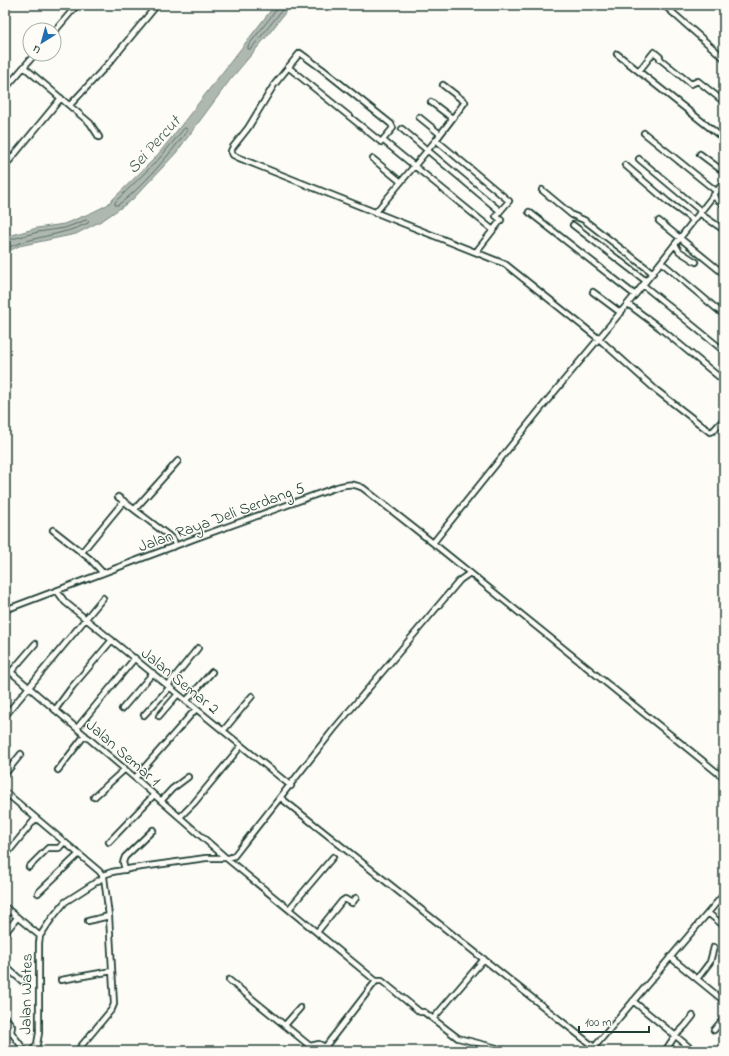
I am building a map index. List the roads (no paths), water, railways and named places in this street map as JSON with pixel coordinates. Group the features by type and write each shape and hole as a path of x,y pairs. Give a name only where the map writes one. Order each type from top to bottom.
{"street":[{"path":"62,22 76,5"},
{"path":"70,105 110,62 156,5"},
{"path":"664,5 723,56"},
{"path":"639,71 654,52 660,56 660,59 691,84 698,81 724,102"},
{"path":"288,67 381,142 393,128 391,124 302,53 299,54 288,67 274,85 248,128 233,147 231,151 233,155 508,266 599,339 656,390 710,432 714,431 724,419"},
{"path":"617,54 724,140"},
{"path":"5,89 29,62"},
{"path":"24,67 90,123 99,137"},
{"path":"375,213 436,140 465,102 443,85"},
{"path":"5,166 61,98"},
{"path":"431,102 452,118"},
{"path":"419,118 440,134"},
{"path":"402,129 500,211"},
{"path":"644,133 716,191"},
{"path":"436,140 509,201 496,216 501,220 476,252"},
{"path":"385,142 493,230"},
{"path":"700,154 720,169 724,167"},
{"path":"373,159 401,182"},
{"path":"639,159 700,212 724,230"},
{"path":"624,164 668,202 694,220"},
{"path":"433,543 546,402 621,313 724,182"},
{"path":"542,190 572,215 584,220 653,273"},
{"path":"713,196 724,204"},
{"path":"529,212 635,295"},
{"path":"659,221 724,274"},
{"path":"573,225 724,351"},
{"path":"675,244 679,251 696,262"},
{"path":"661,262 724,315"},
{"path":"594,292 621,313"},
{"path":"628,304 660,328 724,381"},
{"path":"135,510 178,461"},
{"name":"Jalan Raya Deli Serdang 5","path":"5,610 175,546 337,487 350,484 363,488 433,543 724,778"},
{"path":"118,497 171,538 174,541 175,546"},
{"path":"82,552 124,501"},
{"path":"53,530 82,552 103,573"},
{"path":"5,907 40,936 65,902 103,876 112,872 206,858 222,854 229,858 234,856 291,786 334,729 460,580 470,573"},
{"name":"Jalan Semar 2","path":"57,591 61,597 86,619 291,786"},
{"path":"5,716 30,688 103,598"},
{"path":"55,710 72,687 112,640"},
{"path":"11,672 35,644"},
{"path":"144,716 198,648"},
{"path":"77,728 135,658"},
{"name":"Jalan Semar 1","path":"5,667 222,854 376,980 382,981 420,1012 424,1012 458,1038 496,1048 500,1051"},
{"path":"186,701 212,672"},
{"path":"122,709 153,673"},
{"path":"159,716 178,694"},
{"path":"223,731 252,696"},
{"path":"135,778 196,710"},
{"path":"58,770 84,735"},
{"path":"180,817 194,803 241,746"},
{"path":"5,774 21,754"},
{"path":"94,797 125,769"},
{"path":"161,802 172,789 188,777"},
{"path":"5,792 103,876 109,916 113,1006 78,1051"},
{"path":"109,842 154,795"},
{"path":"281,798 484,959 594,1049 724,894"},
{"path":"5,856 36,818"},
{"path":"125,870 123,862 125,857 154,830"},
{"path":"30,867 48,848 59,848 64,842"},
{"path":"38,893 79,854"},
{"path":"289,909 333,857"},
{"path":"317,932 343,900 345,899 350,903 356,898"},
{"path":"708,913 724,926"},
{"path":"88,921 109,916"},
{"path":"5,933 17,918"},
{"name":"Jalan Wates","path":"32,1051 37,1044 39,1033 40,936"},
{"path":"697,979 710,962 714,947"},
{"path":"670,957 724,1001"},
{"path":"433,1019 484,959"},
{"path":"5,966 22,981"},
{"path":"61,980 112,971"},
{"path":"229,980 286,1025 310,1049 319,1044 324,1050 376,980"},
{"path":"633,1001 694,1051"},
{"path":"286,1025 300,1008"},
{"path":"665,1051 675,1036 693,1016"},
{"path":"5,1017 12,1026 8,1032 25,1051"},
{"path":"714,1030 724,1018"},
{"path":"679,1051 685,1044"}],"water":[{"name":"Sei Percut","path":"275,5 291,5 230,80 176,153 132,200 103,220 76,234 19,246 5,253 5,237 37,228 64,224 107,205 155,158"}]}
